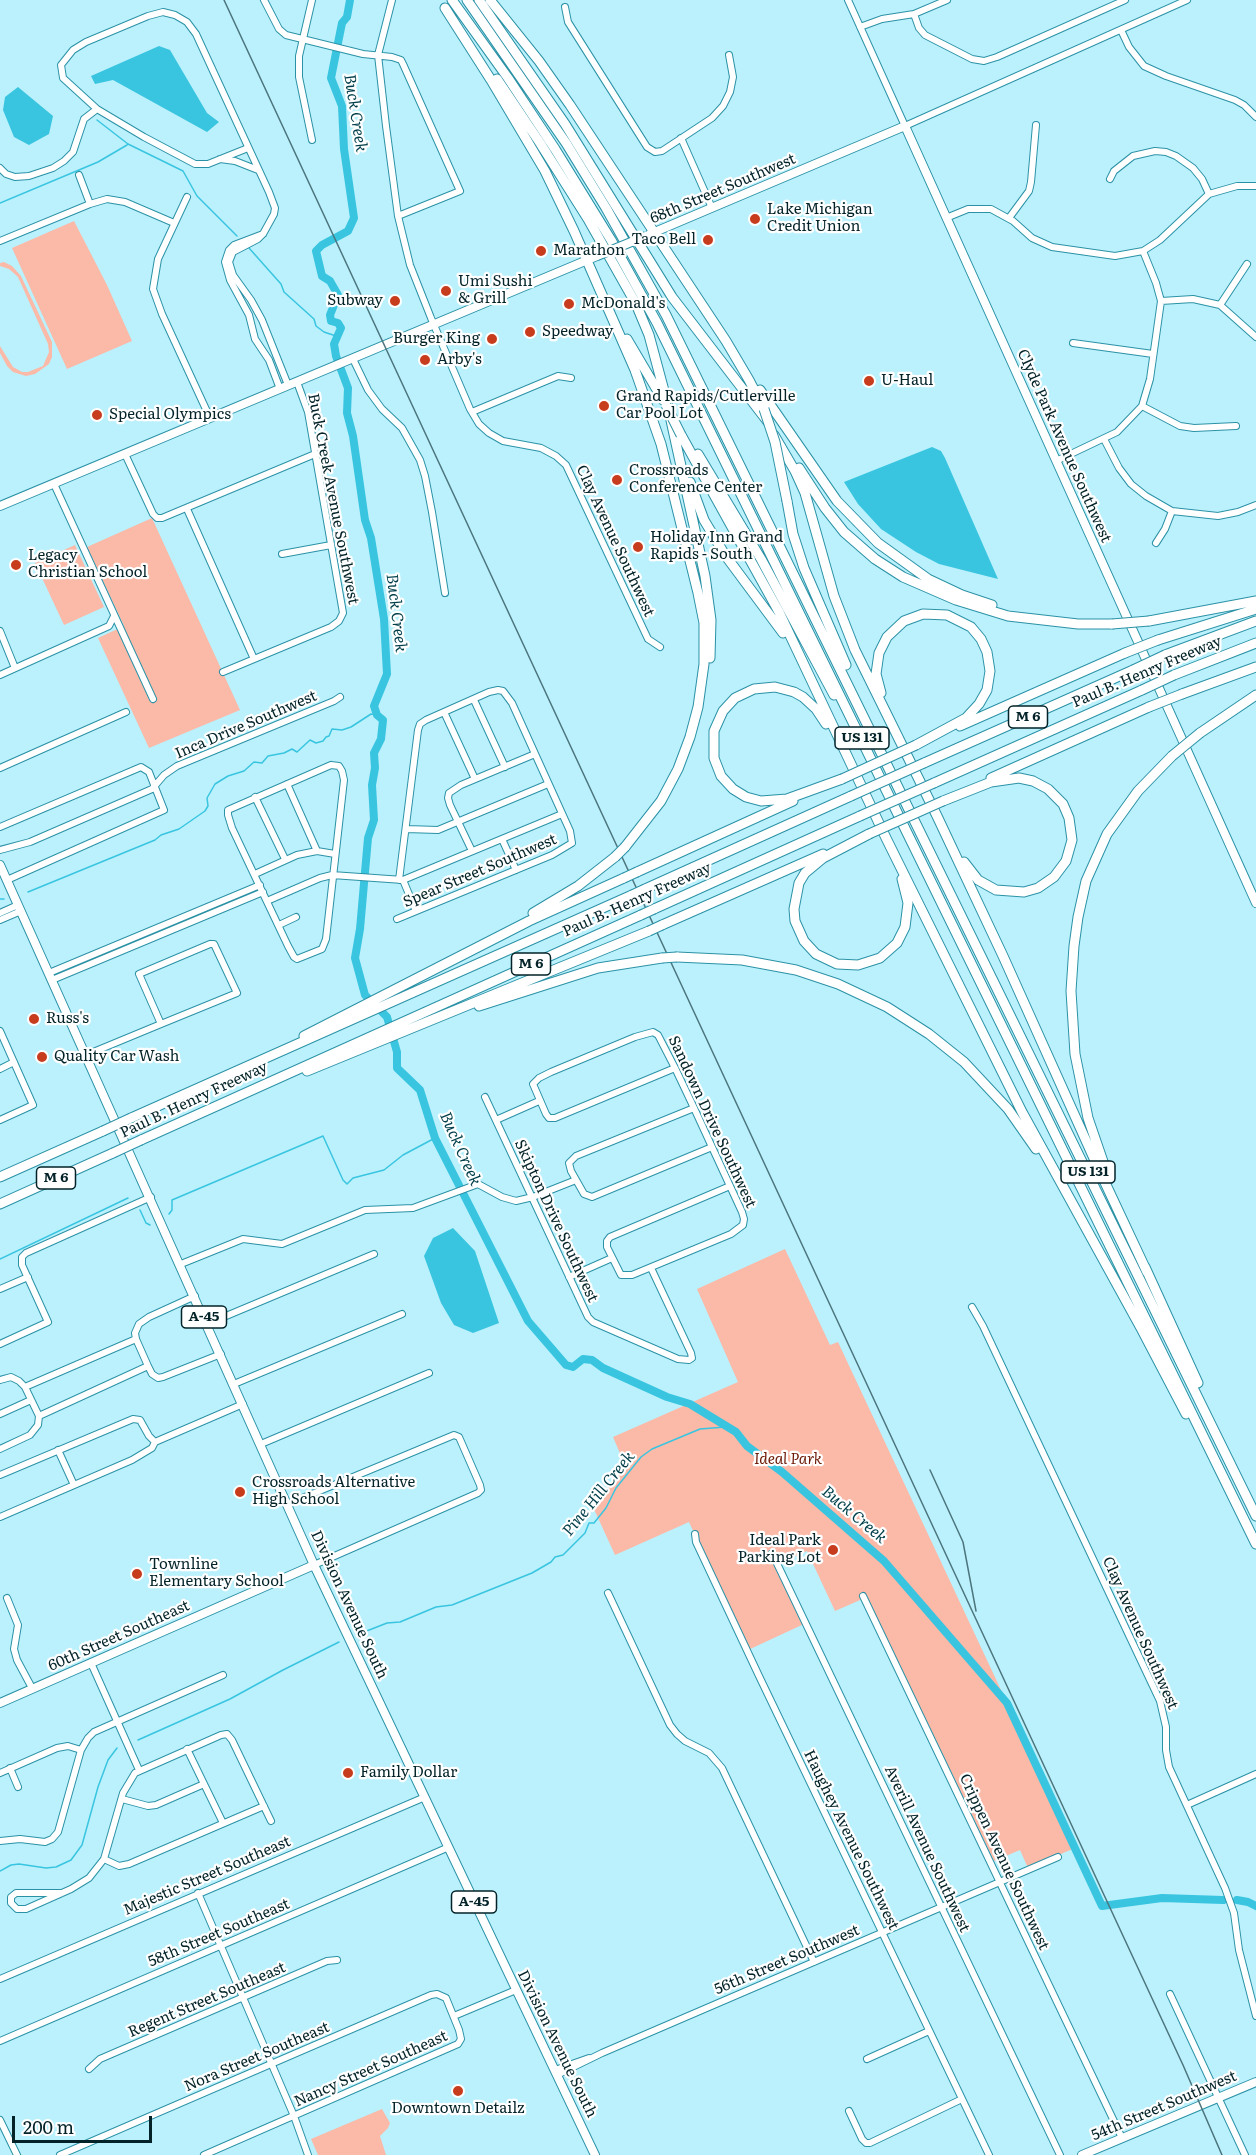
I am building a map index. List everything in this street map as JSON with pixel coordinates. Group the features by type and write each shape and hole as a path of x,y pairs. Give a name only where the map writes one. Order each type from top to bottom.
{"highway":[{"name":"US 131","path":"452,0 555,149 630,272 691,389 1256,1544"},
{"name":"US 131","path":"467,0 566,143 639,264 695,372 882,751 1256,1516"},
{"path":"478,0 570,132 672,297 762,411 830,515 850,538 875,559 903,577 956,600 1008,616 1078,624 1149,621 1256,601"},
{"path":"489,0 545,70 650,234 837,501 878,543 913,569 942,586 982,602 1044,620"},
{"path":"442,4 496,88 545,171 635,370 654,419 701,608 705,640 698,707 684,757"},
{"path":"442,4 477,50 535,135 636,304 649,335 689,481 704,520 725,555 778,625 807,672"},
{"path":"603,298 761,559 839,706 887,789"},
{"path":"726,341 801,485 834,596 849,635 937,816 1256,1507"},
{"path":"667,403 681,435 779,612 886,838 1022,1112 1146,1337 1201,1443 1233,1497"},
{"path":"423,974 562,896 615,857 661,801 684,757 698,723 705,695 710,661 711,620 705,576 667,403"},
{"path":"762,411 775,442 793,534 804,568 882,751"},
{"path":"312,1035 407,982 548,912 916,745 1125,653 1158,640 1256,609"},
{"path":"899,740 877,681 876,668 879,653 887,637 904,621 923,614 947,615 966,624 981,639 989,658 990,678 984,697 974,711 955,725 916,745"},
{"name":"Paul B. Henry Freeway","path":"0,1177 203,1086 213,1078 412,993 1165,655 1256,621"},
{"name":"Paul B. Henry Freeway","path":"0,1204 194,1116 213,1111 324,1060 424,1020 654,909 1174,675 1256,643"},
{"path":"324,1060 408,1030 424,1020 649,931 1149,707 1256,667"},
{"path":"842,779 781,800 761,801 746,797 733,789 718,769 712,750 717,721 728,705 744,693 765,687 785,689 803,697 816,710 851,765"},
{"path":"1148,1272 1110,1181 1088,1118 1079,1077 1073,1036 1072,970 1082,896 1099,850 1126,805 1172,756 1200,733 1256,695"},
{"path":"937,816 971,873 978,880 996,890 1014,892 1038,888 1058,874 1069,854 1072,834 1067,812 1053,793 1039,784 1019,778 1002,780 943,801"},
{"path":"869,834 823,858 806,873 799,883 794,909 798,931 810,948 831,962 851,966 869,963 886,954 902,934 907,921 908,903 886,838"},
{"path":"424,1020 568,976 622,963 677,957 742,960 796,970 862,995 911,1022 964,1062 1008,1108 1082,1222"}],"main road":[{"name":"68th Street Southwest","path":"0,506 905,126"},
{"name":"Clyde Park Avenue Southwest","path":"905,126 1256,903"},
{"name":"Division Avenue South","path":"0,865 151,1197 314,1565 595,2155"},
{"name":"60th Street Southeast","path":"0,1703 314,1565"},
{"name":"54th Street Southwest","path":"1082,2155 1256,2082"}],"street":[{"path":"264,0 279,29 286,35 333,48 398,58 403,64 460,191 398,216"},
{"path":"312,0 299,56 299,77 312,140"},
{"path":"378,56 392,0"},
{"name":"Clyde Park Avenue Southwest","path":"848,0 905,126"},
{"path":"860,27 877,20 914,14 947,0"},
{"path":"914,14 919,28 925,35 972,58 984,61 1125,0"},
{"name":"68th Street Southwest","path":"905,126 1187,0"},
{"path":"565,7 568,22 647,147 652,151 658,152 681,138 712,118 723,106 730,92 733,77 729,55"},
{"path":"248,148 208,164 195,164 97,109 70,87 63,78 62,65 73,50 79,46 148,16 163,12 175,15 187,22 196,34 248,148 258,170 275,208 263,234 234,245 229,250 225,270 252,324 255,339 284,387"},
{"path":"1121,30 1129,47 1144,66 1235,100 1255,114"},
{"name":"Clay Avenue Southwest","path":"378,56 398,216 410,264 472,412 479,424 503,441 541,448 556,456 566,465 648,639 660,647"},
{"path":"0,168 6,174 15,177 29,176 53,168 73,152 84,119 97,109"},
{"path":"1008,218 1029,191 1036,125"},
{"path":"681,138 712,208"},
{"path":"1110,179 1121,164 1133,156 1166,152 1193,168 1202,179 1209,194"},
{"path":"219,159 235,161 258,170"},
{"path":"79,175 90,204"},
{"path":"946,218 978,208 991,209 1008,218 1032,238 1052,247 1115,256 1143,250 1160,240 1209,194 1237,186 1256,186"},
{"path":"187,197 158,259 153,289 162,314 210,418"},
{"path":"0,241 90,204 108,199 118,200 174,223"},
{"path":"1056,461 1104,440 1125,426 1142,406 1150,379 1161,301 1143,250"},
{"path":"227,262 262,320 284,387"},
{"path":"1220,305 1247,264"},
{"path":"1161,301 1193,299 1220,305 1256,337"},
{"path":"252,324 262,320"},
{"path":"1073,343 1153,354"},
{"path":"350,360 382,409 402,428 420,460 429,494 445,593"},
{"path":"472,412 558,376 571,378"},
{"name":"Buck Creek Avenue Southwest","path":"254,659 331,627 339,621 343,613 308,412 297,382"},
{"path":"1142,406 1180,426 1194,428 1236,426"},
{"path":"1104,440 1119,468 1131,484 1172,511 1218,516 1256,505"},
{"path":"125,454 157,518 187,509 315,454"},
{"path":"54,484 153,699"},
{"path":"187,509 254,659 222,672"},
{"path":"1155,543 1165,529 1172,511"},
{"path":"282,555 331,545"},
{"path":"0,675 109,626 114,616"},
{"path":"0,631 15,668"},
{"path":"267,901 332,875 401,880 562,814 512,703 503,691 498,690 426,720 418,730 401,880 416,911"},
{"name":"Inca Drive Southwest","path":"0,850 30,842 155,786 164,775 177,766 340,697"},
{"path":"474,700 505,766"},
{"path":"0,768 126,712"},
{"path":"444,712 475,779"},
{"path":"472,851 448,798 449,793 454,788 535,754"},
{"path":"331,765 339,766 344,780 334,854 327,939 322,949 297,959 288,946 228,815 228,810 286,784 331,765"},
{"path":"0,827 141,767 145,768 155,786 164,810 7,880"},
{"path":"286,784 317,851"},
{"path":"406,829 433,831 548,784"},
{"path":"255,797 285,859"},
{"name":"Spear Street Southwest","path":"397,920 568,847 572,843 570,831 562,814"},
{"path":"502,839 516,870"},
{"path":"255,874 285,859 317,851 334,854"},
{"path":"51,977 260,885"},
{"path":"51,977 263,892"},
{"path":"0,913 19,908"},
{"path":"0,920 19,908"},
{"path":"279,925 296,917"},
{"path":"86,1055 237,993 214,944 201,947 139,974 161,1024"},
{"path":"0,1031 33,1105 0,1120"},
{"name":"Sandown Drive Southwest","path":"539,1101 533,1084 539,1078 635,1037 653,1032 658,1035 730,1186 743,1216 743,1225 732,1234 651,1268"},
{"path":"0,1069 14,1062"},
{"path":"496,1120 539,1101 549,1118 555,1118 675,1068"},
{"name":"Skipton Drive Southwest","path":"485,1097 588,1317 593,1322 678,1359 688,1361 692,1359 691,1353 651,1268"},
{"path":"694,1108 572,1159 570,1167 584,1194 592,1197 712,1148"},
{"path":"180,1264 243,1239 282,1244 365,1210 413,1208 472,1185 482,1185 509,1200 516,1201 533,1197 576,1180"},
{"path":"651,1268 626,1276 621,1275 607,1246 607,1241 610,1237 730,1186"},
{"path":"0,1344 48,1322 22,1261 26,1253 151,1197"},
{"path":"207,1324 374,1254"},
{"path":"569,1277 612,1258"},
{"path":"0,1289 28,1277"},
{"path":"195,1296 142,1321 136,1329 136,1339 152,1374 158,1378 220,1354"},
{"name":"Clay Avenue Southwest","path":"972,1307 1160,1701 1166,1727 1169,1767 1225,1888 1234,1913 1239,1950 1256,2016"},
{"path":"234,1384 402,1314"},
{"path":"25,1387 136,1339"},
{"path":"39,1416 148,1366"},
{"path":"261,1444 429,1372"},
{"path":"0,1380 11,1377 25,1387 39,1416 38,1425 30,1435 0,1449"},
{"path":"0,1414 31,1400"},
{"path":"0,1517 144,1454 152,1448 155,1442 243,1404"},
{"path":"0,1475 133,1419 140,1420 148,1436 155,1442"},
{"path":"288,1504 452,1435 459,1437 480,1485 481,1490 478,1493 314,1565"},
{"path":"58,1450 74,1485"},
{"name":"Haughey Avenue Southwest","path":"695,1534 696,1542 755,1668 989,2155"},
{"name":"Averill Avenue Southwest","path":"772,1553 1060,2155"},
{"path":"608,1593 670,1725 686,1741 709,1753 722,1768 814,1962"},
{"name":"Crippen Avenue Southwest","path":"863,1596 1122,2138"},
{"path":"7,1598 18,1625 14,1649 16,1660 32,1688"},
{"path":"91,1663 139,1770"},
{"path":"0,1841 20,1839 45,1842 52,1839 58,1832 81,1750 87,1738 94,1732 223,1675"},
{"path":"62,1893 16,1893 11,1898 11,1903 17,1909 26,1909 62,1893 89,1878 104,1860 127,1785 139,1770 221,1735 227,1734 232,1740 272,1821"},
{"path":"0,1773 57,1748 68,1746 81,1750"},
{"path":"188,1749 223,1823"},
{"path":"9,1768 18,1787"},
{"path":"1187,1805 1256,1774"},
{"path":"122,1799 148,1806 156,1805 204,1784"},
{"name":"Majestic Street Southeast","path":"0,1979 425,1797"},
{"path":"104,1860 119,1866 129,1864 264,1806"},
{"name":"58th Street Southeast","path":"0,2041 448,1847"},
{"name":"56th Street Southwest","path":"556,2073 1058,1857"},
{"path":"198,1893 294,2116 308,2155"},
{"name":"Regent Street Southeast","path":"89,2070 100,2060 327,1961 337,1960"},
{"name":"Nancy Street Southeast","path":"204,2155 458,2044 461,2039 454,2016 516,1990"},
{"name":"Nora Street Southeast","path":"60,2155 431,1995 437,1994 446,1998 454,2016"},
{"path":"1170,1994 1245,2155"},
{"path":"867,2059 929,2031"},
{"path":"849,2111 866,2143 962,2099"},
{"path":"0,2120 17,2155"}],"green space":[{"path":"74,221 107,285 132,341 67,369 12,248"},
{"path":"4,262 12,266 21,276 52,342 52,357 49,364 35,374 26,376 13,372 0,353 0,346 13,367 22,372 28,372 43,366 49,352 48,344 18,277 9,269 0,266 0,263"},
{"path":"152,518 240,710 149,748 98,638 124,626 87,547"},
{"path":"75,545 104,607 64,625 35,563"},
{"name":"Ideal Park","path":"785,1249 830,1345 838,1342 1075,1848 1028,1868 1020,1850 994,1861 867,1597 835,1611 807,1551 776,1565 804,1624 748,1650 689,1522 615,1555 593,1507 625,1465 613,1437 738,1382 697,1289"},
{"path":"382,2109 390,2123 380,2136 386,2155 318,2155 311,2139"}],"water":[{"path":"159,46 170,50 207,113 219,122 207,132 113,80 95,84 91,76"},
{"path":"18,87 53,116 49,134 29,145 14,137 3,110 5,97"},
{"path":"932,447 941,451 945,458 998,579 939,564 916,552 881,529 858,504 844,482"},
{"path":"453,1228 475,1251 499,1323 473,1333 454,1325 441,1303 424,1256 433,1238"}],"waterway":[{"name":"Buck Creek","path":"350,0 347,17 342,23 331,78 342,106 344,149 354,218 348,231 322,245 316,251 322,276 330,281 338,295 330,315 331,321 338,323 341,328 334,344 348,388 347,413 353,436 365,520 371,538 384,619 387,674 374,706 377,715 383,720 381,739 374,753 375,768 372,785 374,820 368,838 360,929 355,958 365,995 387,1017 397,1052 397,1068 420,1090 435,1138 528,1321 566,1365 573,1367 583,1359 592,1360 603,1368 667,1397 690,1404 736,1432 747,1446 782,1472 884,1561 1007,1703 1102,1906 1162,1898 1223,1900"},
{"path":"97,120 128,144 183,171 197,196 237,236"},
{"path":"0,203 98,162 127,145"},
{"path":"249,248 281,284 284,292 314,319 316,326 336,336"},
{"path":"28,892 179,829 205,811 208,806 207,798 215,784 228,776 244,771 254,762 262,763 268,756 292,749 297,752 310,740 316,743 323,741 332,729 342,730 371,714 377,715"},
{"path":"169,1214 172,1210 172,1200 323,1136 347,1184 353,1178 384,1170 403,1155 435,1138"},
{"path":"0,1259 128,1198"},
{"path":"140,1210 146,1223 150,1225"},
{"name":"Pine Hill Creek","path":"359,1634 387,1623 400,1622 436,1607 452,1605 532,1573 551,1562 555,1557 563,1555 585,1533 589,1523 594,1523 606,1508 616,1488 641,1457 652,1449 700,1429 725,1427"},
{"name":"Pine Hill Creek","path":"138,1740 230,1699 339,1642"},
{"name":"Pine Hill Creek","path":"0,1871 11,1865 19,1864 46,1868 56,1867 71,1860 82,1845 98,1787 108,1760 117,1748"},
{"name":"Buck Creek","path":"1237,1900 1256,1906"}],"railway":[{"path":"224,0 1183,2065 1222,2155"},
{"path":"930,1470 963,1542 976,1611"}],"place":[{"name":"Lake Michigan Credit Union","path":"755,219"},
{"name":"Taco Bell","path":"708,240"},
{"name":"Marathon","path":"541,251"},
{"name":"Umi Sushi & Grill","path":"446,291"},
{"name":"Subway","path":"395,301"},
{"name":"McDonald's","path":"569,304"},
{"name":"Speedway","path":"530,332"},
{"name":"Burger King","path":"492,339"},
{"name":"Arby's","path":"425,360"},
{"name":"U-Haul","path":"869,381"},
{"name":"Grand Rapids/Cutlerville Car Pool Lot","path":"604,406"},
{"name":"Special Olympics","path":"97,415"},
{"name":"Crossroads Conference Center","path":"617,480"},
{"name":"Holiday Inn Grand Rapids - South","path":"638,547"},
{"name":"Legacy Christian School","path":"16,565"},
{"name":"Russ's","path":"34,1019"},
{"name":"Quality Car Wash","path":"42,1057"},
{"name":"Crossroads Alternative High School","path":"240,1492"},
{"name":"Ideal Park Parking Lot","path":"833,1550"},
{"name":"Townline Elementary School","path":"137,1574"},
{"name":"Family Dollar","path":"348,1773"},
{"name":"Downtown Detailz","path":"458,2091"}]}
